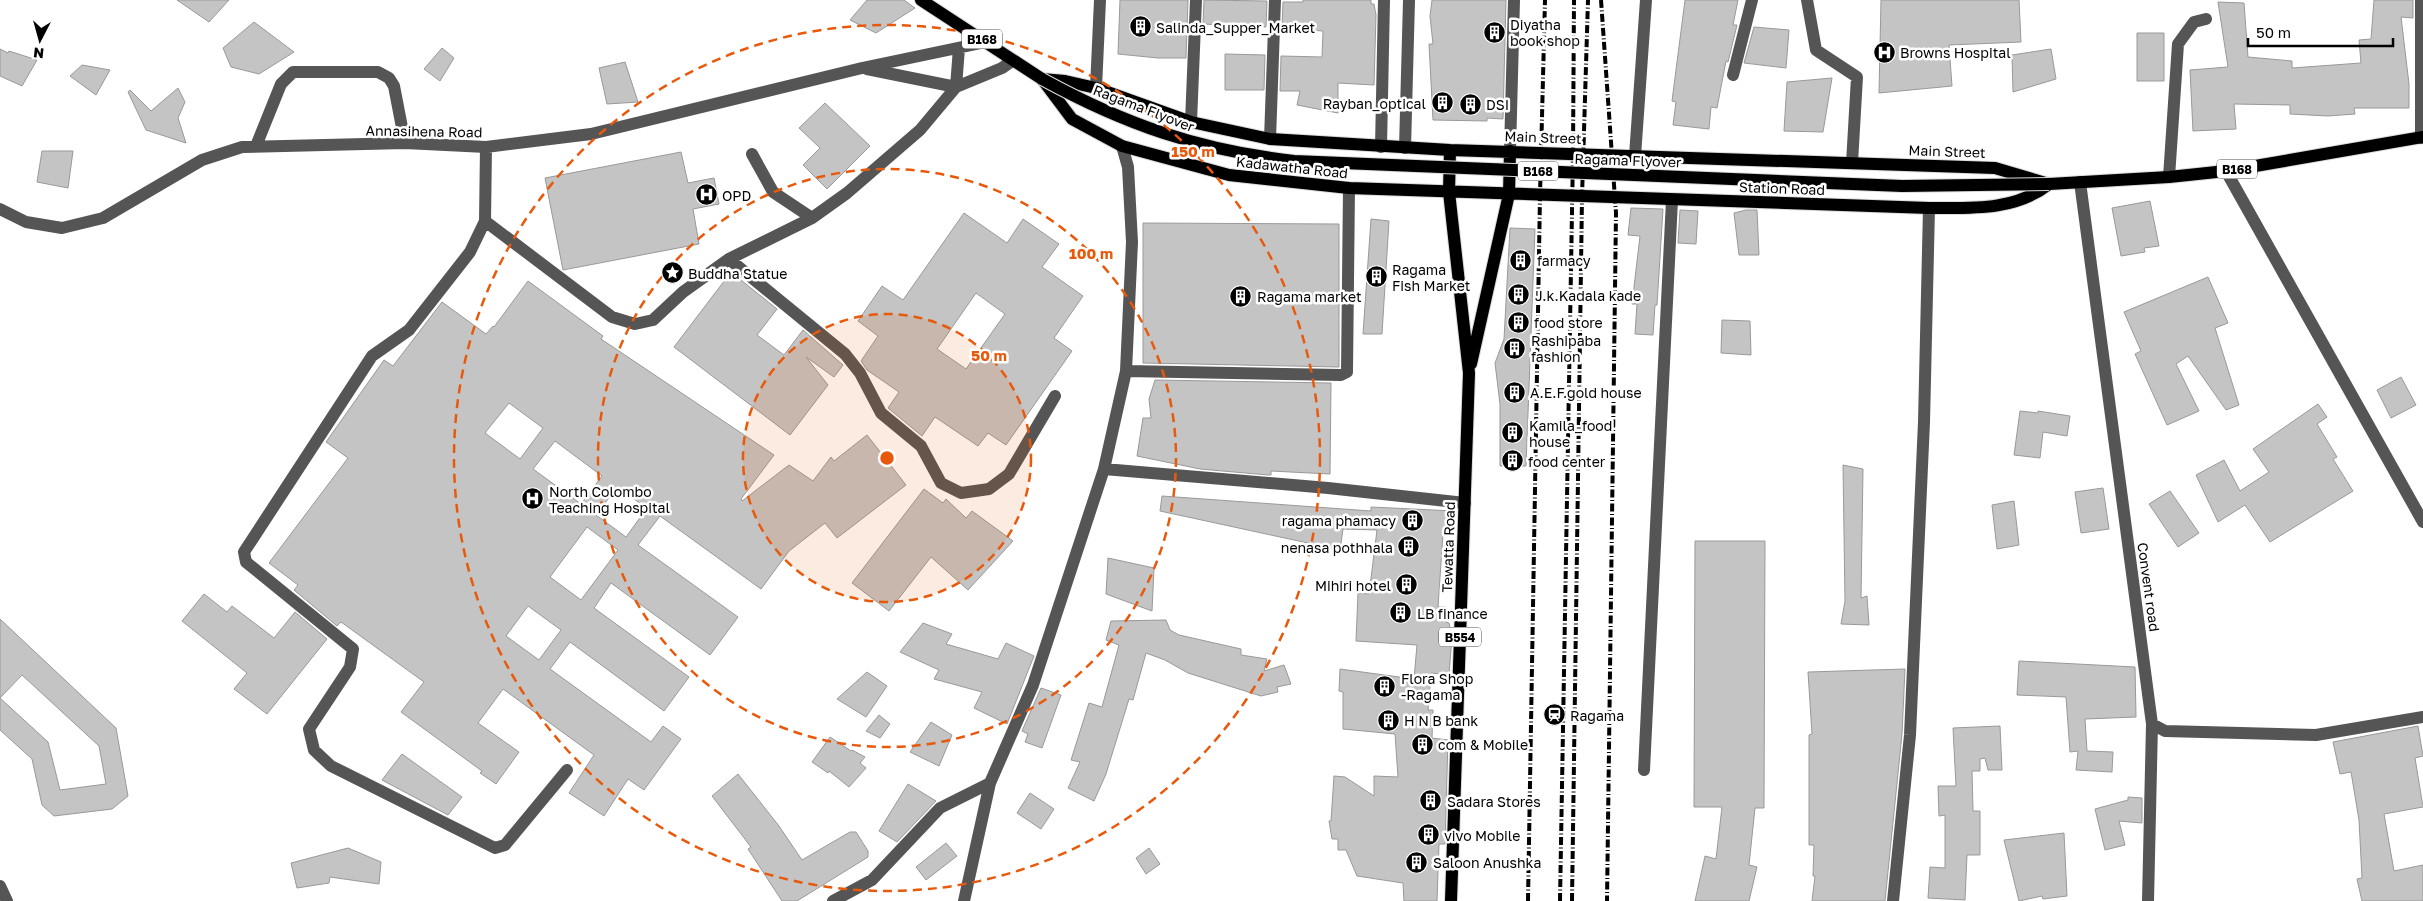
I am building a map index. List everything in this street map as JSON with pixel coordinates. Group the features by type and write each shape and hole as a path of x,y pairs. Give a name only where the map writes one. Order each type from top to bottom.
{"main road":[{"name":"B168","path":"921,0 1042,79"},
{"name":"Main Street","path":"1042,79 1065,81 1096,88 1192,122 1270,139 1450,150 1995,168 2049,184"},
{"name":"Kadawatha Road","path":"1042,79 1072,119 1122,146 1228,176 1349,188 1509,194"},
{"name":"Ragama Flyover","path":"1042,79 1102,111 1156,132 1208,147 1294,162 1893,186 1974,187 2049,184"},
{"name":"B168","path":"2049,184 2169,177 2226,171 2422,138"},
{"name":"Tewatta Road","path":"1450,150 1449,192 1469,374 1451,901"},
{"name":"Tewatta Road","path":"1469,374 1509,194 1510,151"},
{"name":"Station Road","path":"1509,194 1929,208 1991,208 2036,194 2049,184"}],"street":[{"path":"1096,88 1100,0"},
{"path":"1192,122 1196,0"},
{"path":"1270,139 1275,0"},
{"path":"1381,147 1384,0"},
{"path":"1405,148 1409,0"},
{"path":"1510,151 1514,0"},
{"path":"1636,156 1646,0"},
{"path":"1733,75 1752,0"},
{"path":"1807,0 1816,50 1857,77 1852,163"},
{"path":"2421,0 2422,138"},
{"path":"2169,177 2178,44 2194,22 2206,19"},
{"name":"Annasihena Road","path":"0,209 26,222 62,228 103,218 202,160 242,147 404,144 486,148 591,134 862,68 986,42"},
{"path":"956,87 959,48"},
{"path":"485,221 612,318 635,324 653,320 683,292 729,260 812,218 846,193 907,142 934,114 956,87 1002,68 1012,61"},
{"name":"Annasihena Road","path":"862,68 956,87"},
{"path":"256,146 281,84 293,72 378,72 389,78 394,86 404,144"},
{"path":"964,901 990,783 1033,685 1104,469 1126,371 1132,242 1128,167 1122,146"},
{"path":"486,148 485,221 470,252 409,330 372,356 244,552 246,562 353,649 350,667 309,729 314,750 331,766 495,848 505,845 567,770"},
{"path":"752,154 772,192 812,218"},
{"path":"2226,171 2423,522"},
{"name":"Convent road","path":"2080,182 2152,724 2148,901"},
{"path":"1126,371 1341,375 1347,372 1349,188"},
{"path":"1644,770 1672,200"},
{"path":"1894,901 1910,734 1924,422 1929,208"},
{"path":"729,260 845,354 860,373 881,412 921,446 942,483 961,493 989,489 1009,474 1055,396"},
{"path":"1104,469 1328,488 1464,503"},
{"path":"2152,724 2165,732 2316,734 2423,717"},
{"path":"833,901 872,880 940,808 990,783"},
{"path":"0,886 7,901"}],"building":[{"path":"177,0 229,0 209,22"},
{"path":"867,0 904,0 915,8 876,33 850,20"},
{"name":"Salinda_Supper_Market","path":"1120,0 1188,0 1186,58 1158,58 1118,54"},
{"path":"1204,0 1267,1 1266,27 1203,24"},
{"path":"1303,0 1371,0 1371,4 1374,4 1376,15 1374,85 1338,83 1338,113 1297,105 1300,91 1280,91 1281,56 1322,57 1323,31 1282,28 1283,2 1303,2"},
{"path":"1432,0 1506,0 1503,119 1487,118 1487,121 1433,120 1429,44 1433,44 1430,16"},
{"path":"1685,0 1738,0 1733,25 1737,25 1728,62 1726,61 1717,108 1711,107 1709,129 1673,125 1676,102 1672,101"},
{"path":"1881,0 2019,0 2021,42 1949,45 1952,86 1879,93"},
{"path":"2374,0 2413,0 2413,18 2401,17 2409,84 2409,108 2354,108 2355,114 2328,116 2290,114 2290,105 2234,104 2236,129 2193,131 2190,70 2228,67 2218,2 2244,3 2248,57 2292,61 2292,68 2361,63 2359,40 2371,39"},
{"path":"254,22 294,52 259,74 231,67 223,48"},
{"path":"1754,27 1789,30 1786,68 1744,63"},
{"path":"2137,33 2164,33 2164,81 2137,81"},
{"path":"442,48 454,58 440,81 424,69"},
{"path":"0,49 8,53 9,51 37,60 22,86 0,76"},
{"path":"2051,49 2056,79 2013,92 2012,55"},
{"path":"1225,54 1265,55 1264,90 1225,90"},
{"path":"625,62 638,102 607,104 599,68"},
{"path":"82,65 110,70 96,95 70,76"},
{"path":"1832,78 1823,132 1784,131 1787,82"},
{"path":"178,88 185,102 178,118 186,143 146,130 128,92 130,90 151,111"},
{"path":"825,103 870,146 827,189 803,165 820,148 799,128"},
{"path":"42,151 73,151 68,188 37,182"},
{"path":"681,152 688,183 714,178 719,204 693,209 699,244 563,270 545,178"},
{"path":"2150,201 2159,246 2144,248 2145,252 2121,256 2112,208"},
{"path":"1631,208 1663,209 1657,305 1655,305 1653,335 1635,334 1637,304 1632,304 1640,236 1628,235"},
{"path":"1680,210 1698,211 1696,244 1678,243"},
{"path":"1757,210 1759,255 1739,255 1734,213"},
{"path":"964,213 1007,243 1023,219 1059,244 1042,267 1083,296 1054,338 1072,351 1006,445 988,433 978,446 935,417 922,436 888,408 899,392 867,370 861,361 878,336 858,321 882,286 903,300","holes":["976,293 1005,314 966,369 937,349"]},
{"name":"Ragama Fish Market","path":"1371,219 1389,221 1382,334 1363,334"},
{"name":"Ragama market","path":"1143,223 1339,224 1339,367 1143,363"},
{"path":"1510,228 1535,229 1526,466 1500,466 1500,404 1495,363 1504,339"},
{"path":"731,272 777,309 757,335 784,355 803,330 843,365 834,377 806,357 828,385 790,435 674,347"},
{"path":"2208,277 2228,323 2215,328 2239,405 2226,410 2188,356 2176,364 2199,411 2167,425 2135,354 2141,351 2124,312"},
{"path":"528,281 603,336 601,339 774,455 741,499 742,501 789,465 813,481 831,457 834,461 867,435 906,485 837,538 825,523 789,551 761,589 660,516 638,545 738,617 710,655 611,583 594,608 689,677 664,711 570,642 550,669 651,742 663,726 681,739 644,790 628,779 604,816 569,793 594,755 503,689 478,723 519,752 496,784 480,773 482,771 401,712 424,682 341,622 337,626 294,590 298,585 269,563 348,458 326,442 384,360 393,366 442,302 486,334 494,327","holes":["509,403 543,428 520,459 485,433","555,441 602,476 581,504 533,469","617,487 647,508 626,537 596,515","587,527 618,550 581,600 550,577","528,606 561,630 539,660 506,636"]},
{"path":"1722,320 1750,321 1751,355 1721,353"},
{"path":"2401,377 2416,405 2391,418 2377,390"},
{"path":"1155,380 1331,383 1330,474 1271,471 1271,475 1268,475 1200,469 1137,456 1143,418 1151,418 1149,399"},
{"path":"2318,404 2327,417 2317,424 2337,457 2333,459 2353,491 2270,542 2245,505 2218,522 2196,475 2224,460 2240,491 2269,472 2253,449"},
{"path":"2020,411 2038,413 2038,411 2070,416 2067,436 2043,432 2040,458 2014,455"},
{"path":"1843,465 1863,469 1861,598 1867,596 1869,625 1841,624 1845,601"},
{"path":"2103,488 2109,529 2081,533 2075,492"},
{"path":"924,489 943,503 946,499 966,518 972,511 1013,541 968,590 931,557 889,611 852,583"},
{"path":"2170,491 2199,533 2178,547 2149,504"},
{"path":"1162,496 1371,511 1371,507 1454,511 1454,535 1443,534 1438,607 1446,607 1446,622 1449,623 1452,636 1449,675 1431,673 1428,710 1433,710 1432,738 1448,740 1445,844 1439,844 1437,901 1404,901 1403,883 1357,876 1346,850 1338,850 1338,839 1332,839 1329,821 1331,821 1334,776 1345,777 1374,796 1374,776 1398,777 1395,734 1343,729 1343,692 1339,691 1340,669 1414,679 1417,645 1356,641 1358,593 1369,594 1377,530 1343,529 1340,550 1160,511"},
{"path":"2014,501 2019,545 1997,549 1992,505"},
{"path":"1695,541 1765,541 1764,808 1755,808 1749,865 1757,867 1749,901 1695,901 1705,856 1716,859 1722,807 1694,807"},
{"path":"1108,558 1154,568 1152,611 1106,594"},
{"path":"204,594 227,612 232,606 274,638 295,612 327,639 267,714 234,689 247,673 182,621"},
{"path":"0,619 116,728 128,796 112,809 54,816 42,805 32,759 0,730","holes":["22,675 99,746 106,784 60,790 48,742 0,698"]},
{"path":"1166,620 1170,630 1179,635 1241,649 1241,655 1267,659 1264,671 1284,665 1291,684 1277,687 1278,692 1261,696 1188,673 1165,660 1146,653 1133,700 1129,699 1106,774 1094,801 1068,788 1080,762 1071,760 1089,703 1102,707 1119,645 1106,640 1111,621"},
{"path":"923,623 952,634 946,644 998,659 1006,643 1034,656 1007,724 974,708 982,692 934,679 939,670 900,652"},
{"path":"2019,661 2135,667 2136,717 2085,719 2087,751 2113,752 2112,772 2076,770 2078,751 2070,752 2066,697 2017,695"},
{"path":"1905,669 1902,734 1885,901 1812,901 1815,876 1813,876 1814,845 1809,845 1809,735 1812,734 1808,672"},
{"path":"867,672 887,686 866,717 837,699"},
{"path":"1041,688 1061,695 1042,748 1025,742 1028,734 1022,731"},
{"path":"879,715 890,724 880,738 866,731"},
{"path":"931,722 952,735 939,766 910,752"},
{"path":"2000,726 2002,770 1988,770 1985,758 1980,759 1980,771 1972,771 1973,811 1980,811 1980,855 1967,855 1965,900 1928,898 1930,867 1945,868 1945,815 1939,816 1938,786 1956,786 1953,728"},
{"path":"2418,726 2423,756 2415,758 2423,807 2384,814 2394,871 2423,865 2423,901 2362,901 2357,879 2362,878 2359,820 2351,772 2340,774 2333,742"},
{"path":"830,737 851,751 865,757 860,763 866,768 849,787 829,771 828,773 812,762"},
{"path":"402,754 462,797 448,815 382,780"},
{"path":"738,774 779,826 802,860 850,832 856,832 868,851 868,857 797,901 782,901 748,849 751,847 712,796"},
{"path":"908,784 936,801 897,842 879,831"},
{"path":"1030,793 1054,809 1041,829 1017,813"},
{"path":"2128,797 2142,798 2142,823 2119,821 2125,845 2105,850 2095,809 2128,800"},
{"path":"2064,833 2067,896 2043,899 2042,896 2019,901 2004,840"},
{"path":"946,843 957,856 926,880 916,867"},
{"path":"348,848 381,862 379,884 330,877 329,883 297,888 291,863"},
{"path":"1149,848 1160,864 1146,874 1136,858"}],"railway":[{"path":"1528,901 1545,0"},
{"path":"1560,901 1574,0"},
{"path":"1572,901 1582,197 1588,0"},
{"path":"1601,0 1616,213 1607,901"}],"place":[{"name":"Salinda_Supper_Market","path":"1140,27"},
{"name":"Diyatha book shop","path":"1494,32"},
{"name":"Browns Hospital","path":"1884,52"},
{"name":"Rayban_optical","path":"1442,103"},
{"name":"DSI","path":"1470,104"},
{"name":"OPD","path":"706,195"},
{"name":"farmacy","path":"1521,260"},
{"name":"Buddha Statue","path":"672,273"},
{"name":"Ragama Fish Market","path":"1376,277"},
{"name":"J.k.Kadala kade","path":"1519,295"},
{"name":"Ragama market","path":"1241,296"},
{"name":"food store","path":"1518,322"},
{"name":"Rashipaba fashion","path":"1515,348"},
{"name":"A.E.F.gold house","path":"1514,392"},
{"name":"Kamila_food house","path":"1513,433"},
{"name":"food center","path":"1512,461"},
{"name":"North Colombo Teaching Hospital","path":"533,499"},
{"name":"ragama phamacy","path":"1412,520"},
{"name":"nenasa pothhala","path":"1409,547"},
{"name":"Mihiri hotel","path":"1407,585"},
{"name":"LB finance","path":"1401,613"},
{"name":"Flora Shop -Ragama","path":"1385,686"},
{"name":"Ragama","path":"1554,715"},
{"name":"H N B bank","path":"1388,720"},
{"name":"com & Mobile","path":"1422,744"},
{"name":"Sadara Stores","path":"1431,801"},
{"name":"vivo Mobile","path":"1428,835"},
{"name":"Saloon Anushka","path":"1417,862"}]}
